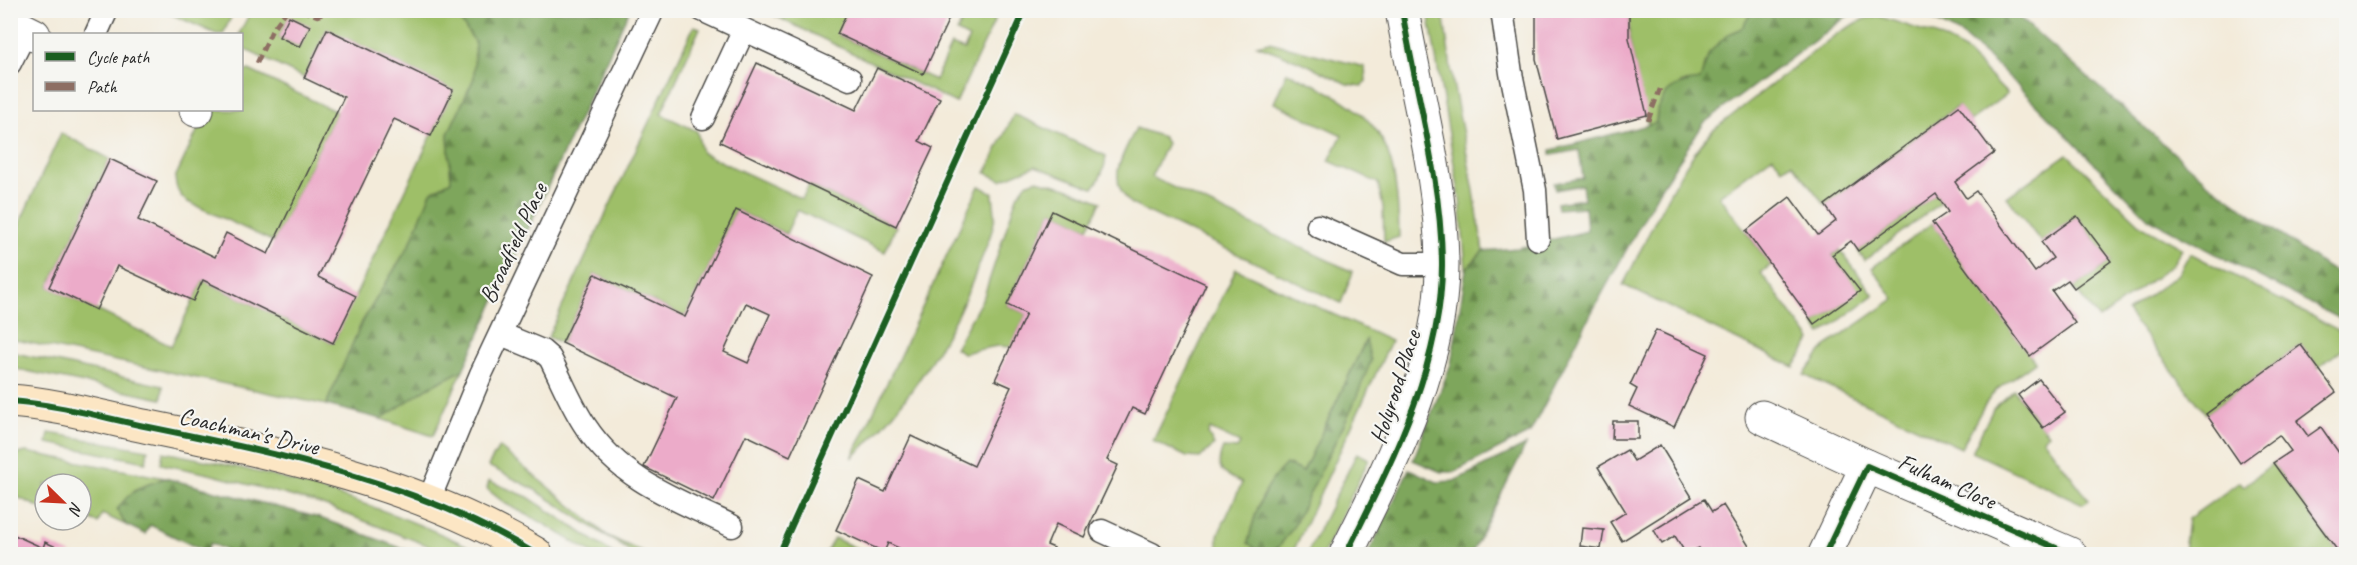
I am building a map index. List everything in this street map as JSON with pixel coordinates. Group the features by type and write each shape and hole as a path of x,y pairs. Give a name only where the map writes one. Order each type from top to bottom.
{"street":[{"name":"Holyrood Place","path":"1346,555 1416,397 1431,350 1442,264 1438,210 1402,10"},
{"name":"Coachman's Drive","path":"10,401 292,456 428,502 484,525 536,555"},
{"name":"Fulham Close","path":"1762,417 2070,555"},
{"name":"Fulham Close","path":"1825,555 1867,466"}],"lane":[{"path":"96,33 107,10"},
{"name":"Broadfield Place","path":"428,502 481,374 652,10"},
{"path":"702,10 850,79"},
{"path":"1502,10 1511,73 1535,190 1538,239"},
{"path":"10,63 24,30"},
{"path":"703,118 744,30"},
{"path":"1318,226 1403,264 1442,264"},
{"path":"501,334 542,351 550,358 585,427 606,454 637,480 732,526"},
{"path":"1102,531 1152,555"}],"green space":[{"path":"164,11 234,11 223,33 214,33"},
{"path":"251,11 454,11 475,42 474,78 448,134 451,181 431,192 410,244 362,322 326,405 11,339 11,242 61,133 110,159 49,287 171,346 203,280 333,343 453,90 327,29 304,78 243,48 243,33 240,33","holes":["289,17 309,26 300,47 279,37"]},
{"path":"454,11 629,11 463,370 429,387 381,419 326,405 362,322 410,244 431,192 451,181 448,134 474,78 475,42"},
{"path":"765,11 848,11 838,35 935,80 951,45 964,50 969,38 957,32 967,11 999,11 956,103"},
{"path":"1428,11 1443,11 1453,83 1483,251 1466,269 1460,199"},
{"path":"1629,11 1752,11 1742,28 1727,35 1704,64 1701,81 1682,82 1657,108 1656,123 1648,125 1629,38"},
{"path":"1752,11 1854,11 1704,123 1660,189 1592,312 1530,433 1454,472 1441,472 1413,460 1451,364 1466,269 1483,251 1518,248 1587,231 1585,207 1558,209 1557,203 1584,199 1582,185 1555,190 1554,183 1583,178 1579,150 1551,155 1551,150 1656,123 1663,97 1674,87 1700,80 1709,53 1727,35 1742,28"},
{"path":"1906,11 2012,11 2207,182 2326,267 2346,277 2346,322 2149,219 2001,69 1962,35 1928,17"},
{"path":"1878,16 1936,35 1963,49 2007,94 1970,121 1958,106 1825,205 1792,163 1782,169 1773,156 1719,196 1771,265 1761,273 1811,340 1794,367 1623,285 1685,166 1712,131 1838,33 1864,19"},
{"path":"694,26 700,28 661,114 697,131 702,153 802,199 809,185 896,226 885,252 797,210 786,234 736,210 685,317 595,274 562,343 548,337"},
{"path":"1269,42 1365,67 1366,81 1362,86 1347,84 1306,64 1257,45"},
{"path":"249,70 337,112 274,242 186,201 179,193 175,182 207,111 243,111 243,72"},
{"path":"1287,72 1343,100 1363,115 1377,132 1387,151 1394,174 1399,237 1384,242 1383,207 1378,183 1329,161 1342,135 1274,103"},
{"path":"1014,114 1106,156 1102,173 1093,188 1035,166 1001,180 986,173"},
{"path":"1136,128 1163,137 1167,143 1151,177 1353,272 1341,303 1131,204 1123,194 1118,176 1122,157"},
{"path":"2067,154 2142,226 2182,248 2172,265 2099,319 2074,288 2111,261 2077,216 2041,242 2007,197"},
{"path":"1037,180 1067,188 1101,202 1088,228 1052,211 1007,305 1026,314 1011,347 997,346 963,353 955,348 984,296 1017,196 1026,184"},
{"path":"979,186 993,193 995,213 991,233 970,287 943,341 911,391 873,437 852,458"},
{"path":"1936,194 1941,202 1865,260 1858,251"},
{"path":"1932,223 2035,362 1995,391 1961,448 1804,375 1825,347 1894,299 1872,268"},
{"path":"1840,250 1874,295 1821,334 1814,324 1859,291 1832,255"},
{"path":"2190,253 2344,333 2346,346 2318,368 2301,345 2206,414 2127,312 2178,274"},
{"path":"1236,269 1391,341 1292,554 1218,554 1218,535 1242,483 1222,471 1220,456 1223,448 1237,449 1240,443 1210,429 1208,434 1214,445 1200,458 1187,457 1153,441","holes":["1365,341 1306,499 1292,529 1248,543 1257,510 1271,482 1286,465 1303,472"]},
{"path":"1366,340 1371,361 1352,408 1292,529 1278,548 1261,552 1248,543 1257,510 1266,490 1286,464 1303,472"},
{"path":"11,352 163,386 162,399 11,368"},
{"path":"463,370 433,436 381,419 429,387"},
{"path":"2014,390 2048,434 2043,439 2089,500 2083,504 1972,452 1993,409"},
{"path":"49,433 148,450 146,462 47,443"},
{"path":"1526,445 1471,554 1368,554 1409,469 1437,482 1454,481"},
{"path":"499,447 608,536 646,554 634,554 532,488 488,466"},
{"path":"26,452 165,478 138,488 117,510 126,525 102,514 98,523 93,521 93,472 33,472 33,504 11,494 10,456"},
{"path":"163,452 246,469 327,492 407,520 484,554 450,554 320,504 209,474 161,464"},
{"path":"1357,453 1369,459 1323,554 1307,554"},
{"path":"2273,463 2340,554 2184,553 2188,519 2240,482 2244,486"},
{"path":"165,478 320,518 417,554 234,554 210,543 206,552 150,525 145,534 126,525 117,510 122,503 138,490"},
{"path":"489,481 528,497 614,554 593,554 541,522 506,504 487,489"},
{"path":"834,538 869,554 825,554"}],"building":[{"path":"848,10 953,10 923,74 837,34"},
{"path":"1536,10 1629,10 1629,38 1647,115 1557,139 1536,59"},
{"path":"289,16 310,26 300,47 279,37"},
{"path":"327,29 453,90 431,136 394,119 318,277 356,296 333,343 203,280 193,301 117,266 96,310 49,287 110,159 157,181 138,220 215,257 226,233 268,254 344,97 304,78"},
{"path":"757,63 856,110 877,68 940,98 919,141 933,148 896,226 720,142"},
{"path":"1959,106 1994,153 1955,182 1966,198 1976,191 2035,272 2053,258 2041,242 2077,216 2111,261 2074,288 2068,280 2052,291 2075,323 2030,356 1932,223 1948,212 1936,194 1858,251 1851,241 1832,255 1860,291 1814,324 1746,231 1790,197 1818,235 1836,221 1825,205"},
{"path":"736,210 873,277 790,456 746,435 714,501 644,467 677,398 562,343 595,274 685,317","holes":["746,303 770,314 748,363 724,352"]},
{"path":"1052,211 1206,284 1145,414 1132,408 1107,460 1118,465 1084,537 1056,524 1047,545 1054,548 1051,554 896,554 899,548 888,543 884,552 836,530 859,480 885,492 911,436 974,466 1011,387 995,380 1026,314 1007,305"},
{"path":"1656,330 1708,354 1674,427 1629,406 1637,389 1630,385"},
{"path":"2301,345 2336,392 2297,421 2308,436 2321,427 2346,463 2346,554 2340,554 2273,463 2291,451 2279,435 2240,463 2206,414"},
{"path":"2039,379 2065,412 2043,428 2018,395"},
{"path":"1613,421 1638,421 1638,439 1612,439"},
{"path":"1660,445 1692,497 1622,541 1610,522 1626,512 1598,467 1627,450 1634,461"},
{"path":"1704,499 1712,512 1723,505 1754,554 1703,554 1699,548 1686,554 1675,536 1662,544 1654,530"},
{"path":"1582,528 1604,530 1601,549 1580,546"},
{"path":"10,533 43,548 45,542 72,554 10,554"}],"marked path":[{"path":"257,63 272,30 287,10"},
{"path":"301,10 317,16 335,10"},
{"path":"1648,121 1660,89"}],"cycle path":[{"path":"779,554 1025,10"},
{"path":"1346,554 1380,485 1411,413 1434,339 1440,300 1441,230 1433,167 1402,10"},
{"path":"10,401 63,408 199,437 348,474 445,508 491,529 536,554"},
{"path":"1825,554 1867,466 2070,554"}]}
